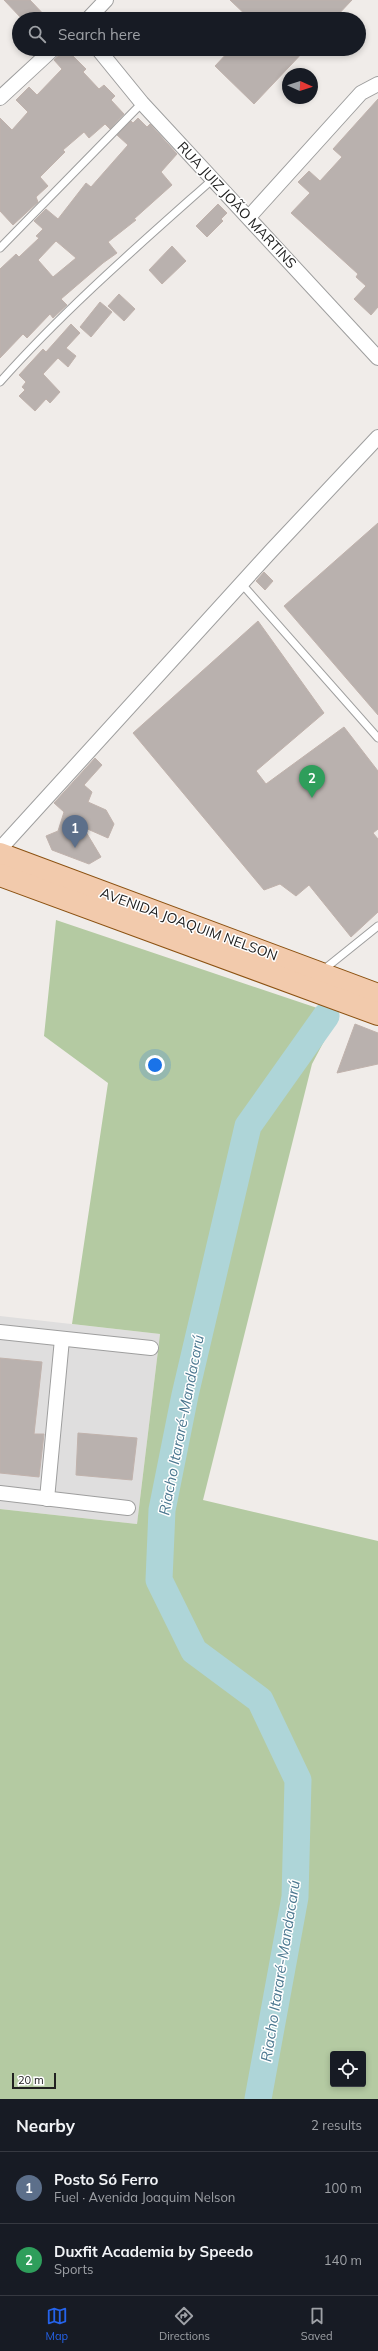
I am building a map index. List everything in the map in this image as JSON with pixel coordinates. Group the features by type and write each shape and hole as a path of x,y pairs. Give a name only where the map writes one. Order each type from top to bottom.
{"main road":[{"name":"AVENIDA JOAQUIM NELSON","path":"0,854 378,995"},
{"name":"AVENIDA JOAQUIM NELSON","path":"0,875 378,1014"}],"street":[{"path":"95,12 106,0"},
{"path":"0,98 45,56"},
{"name":"RUA JUIZ JOÃO MARTINS","path":"104,56 142,103 378,358"},
{"path":"249,217 361,93 378,84"},
{"path":"0,849 241,583 378,436"},
{"path":"0,1332 151,1348"},
{"path":"47,1499 62,1338"},
{"path":"0,1494 128,1508"}],"lane":[{"path":"0,248 142,103"},
{"path":"0,382 28,350 106,274 212,180"},
{"path":"241,583 378,738"},
{"path":"319,973 378,926"}],"shaded area":[{"path":"0,1316 160,1334 137,1524 0,1509"}],"green space":[{"path":"56,920 338,1015 312,1064 203,1500 378,1541 378,2099 0,2099 0,1509 137,1524 160,1334 72,1324 108,1083 44,1036"}],"building":[{"path":"4,0 30,0 41,12 15,12"},
{"path":"230,0 352,0 341,12 243,12"},
{"path":"58,56 73,56 86,69 83,72 99,89 104,85 115,96 111,100 124,114 110,129 105,124 89,138 84,132 63,150 65,152 40,177 48,186 36,197 38,202 13,225 0,211 0,118 12,130 28,112 16,100 29,87 37,95 62,69 54,60"},
{"path":"224,56 299,56 288,68 282,68 282,74 254,104 215,66"},
{"path":"378,99 378,307 371,315 354,299 366,286 356,277 358,274 291,213 310,193 298,182 309,171 320,181 342,157 333,149"},
{"path":"138,118 147,127 150,124 177,154 161,172 172,185 134,219 136,220 108,242 117,253 61,299 67,305 53,318 50,314 27,338 23,334 0,358 0,269 16,254 19,257 39,238 36,236 43,229 34,221 46,209 58,219 86,183 91,187 128,145 117,135 131,121 133,123","holes":["56,241 76,258 53,277 38,260"]},
{"path":"218,204 227,213 221,219 223,221 207,237 196,226"},
{"path":"172,246 186,261 162,284 149,270"},
{"path":"119,294 135,309 124,321 108,306"},
{"path":"100,302 112,312 91,337 80,327"},
{"path":"71,324 80,333 66,348 76,356 68,367 58,358 43,374 60,392 50,403 46,399 35,411 19,396 25,390 22,387 26,382 19,375 43,349 46,352"},
{"path":"378,523 378,715 284,606"},
{"path":"264,572 273,581 265,590 256,581"},
{"path":"258,621 324,713 256,771 266,784 344,727 378,771 378,829 373,833 378,839 378,912 351,937 309,885 296,896 280,884 264,890 133,733"},
{"path":"95,758 102,765 84,785 92,792 88,802 106,810 114,824 108,838 83,827 101,857 89,864 52,850 46,836 58,831 64,812 54,803"},
{"path":"355,1024 378,1033 378,1064 337,1073"},
{"path":"0,1358 42,1362 34,1434 44,1434 39,1477 0,1473"},
{"path":"78,1433 137,1438 132,1480 76,1475"}],"waterway":[{"name":"Riacho Itararé-Mandacarú","path":"258,2099 295,1897 298,1780 260,1700 194,1651 159,1580 162,1510 185,1395 248,1126 326,1016"}],"place":[{"name":"Duxfit Academia by Speedo","path":"312,798"},
{"name":"Posto Só Ferro","path":"75,848"}]}
